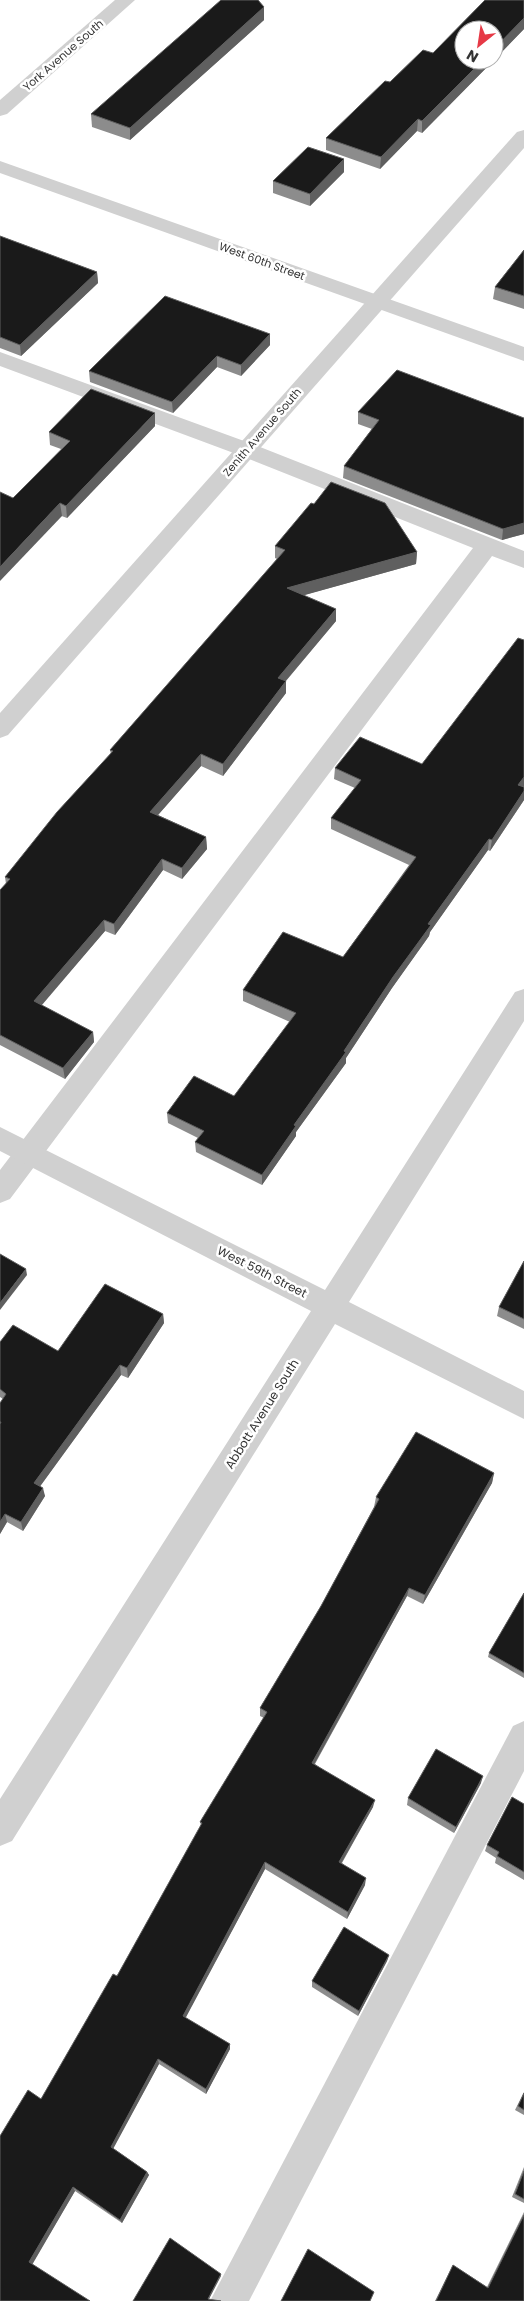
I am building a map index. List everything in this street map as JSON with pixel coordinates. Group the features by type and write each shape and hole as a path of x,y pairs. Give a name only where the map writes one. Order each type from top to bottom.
{"street":[{"name":"York Avenue South","path":"0,110 126,0"},
{"name":"Zenith Avenue South","path":"0,729 524,136"},
{"name":"West 60th Street","path":"0,167 524,354"},
{"path":"0,359 247,450 524,560"},
{"path":"0,1191 487,546"},
{"name":"Abbott Avenue South","path":"0,1829 524,999"},
{"name":"West 59th Street","path":"0,1138 524,1406"},
{"path":"229,2301 524,1737"}],"building":[{"path":"221,0 258,0 264,7 130,128 91,114"},
{"path":"485,0 524,0 524,18 504,39 504,20 465,20"},
{"path":"454,32 454,70 473,70 422,121 418,119 381,157 326,138 385,81 390,82 423,50 433,53"},
{"path":"308,147 344,159 310,194 273,181"},
{"path":"0,236 97,272 20,345 0,337"},
{"path":"524,250 524,296 495,287"},
{"path":"165,296 270,334 241,365 217,356 172,402 89,371"},
{"path":"397,370 524,418 524,523 503,529 344,466 379,420 358,412"},
{"path":"91,389 155,413 66,506 60,503 0,567 0,492 13,498 70,441 49,432"},
{"path":"331,482 385,503 417,552 287,588 336,609 278,678 286,681 223,764 201,754 150,812 206,837 182,868 162,859 114,924 104,920 34,1001 93,1032 63,1068 0,1035 0,890 10,879 5,877 57,812 113,751 110,750 285,550 275,546 311,503 314,504"},
{"path":"518,638 524,640 524,777 518,785 524,787 524,791 492,840 489,839 428,924 431,925 393,977 344,1051 346,1052 294,1125 296,1126 262,1175 195,1142 204,1131 167,1113 194,1076 234,1096 296,1013 243,990 283,932 343,957 416,857 331,818 361,780 335,768 360,737 422,764"},
{"path":"0,1254 26,1269 0,1303"},
{"path":"524,1261 524,1319 499,1307"},
{"path":"105,1284 163,1314 127,1368 120,1365 34,1483 43,1488 21,1522 5,1514 0,1522 0,1403 6,1394 0,1389 0,1342 13,1325 58,1351"},
{"path":"416,1432 494,1473 425,1595 409,1588 312,1763 375,1800 339,1862 366,1878 348,1912 265,1862 183,2016 230,2044 206,2089 158,2059 111,2147 147,2172 120,2220 73,2187 29,2262 90,2301 0,2301 0,2136 28,2090 41,2099 113,1974 117,1976 202,1823 200,1822 267,1712 260,1708 321,1606 379,1499 376,1497"},
{"path":"524,1593 524,1673 489,1653"},
{"path":"436,1749 483,1776 456,1827 408,1798"},
{"path":"512,1797 524,1804 524,1872 497,1856 499,1852 487,1845"},
{"path":"344,1927 389,1955 359,2011 312,1981"},
{"path":"524,2093 524,2110 518,2106"},
{"path":"524,2171 524,2199 515,2194"},
{"path":"524,2215 524,2301 436,2301 453,2265 488,2288"},
{"path":"170,2238 221,2274 208,2299 221,2301 133,2301"},
{"path":"308,2249 374,2292 370,2301 281,2301"}]}
